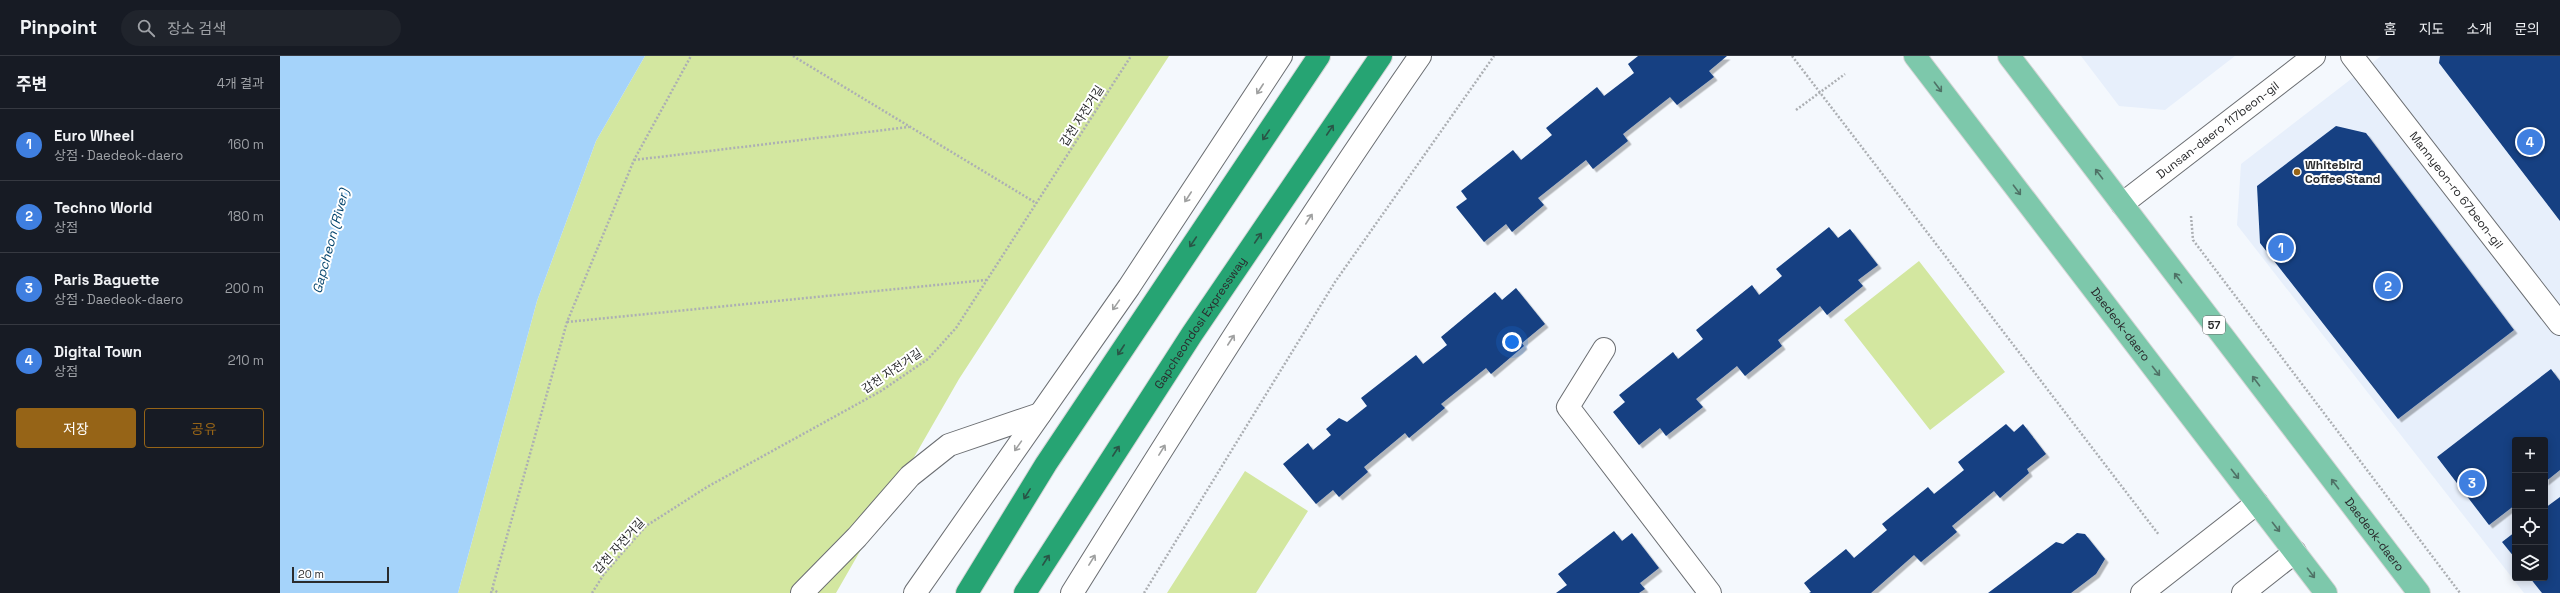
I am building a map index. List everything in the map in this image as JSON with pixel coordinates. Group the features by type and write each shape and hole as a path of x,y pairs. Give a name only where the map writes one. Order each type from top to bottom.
{"highway":[{"path":"967,593 1058,445 1320,56"},
{"name":"Gapcheondosi Expressway","path":"1024,593 1192,334 1381,56"}],"main road":[{"name":"Daedeok-daero","path":"1915,56 2326,593"},
{"name":"Daedeok-daero","path":"2009,56 2419,593"}],"street":[{"path":"915,593 1129,287 1281,56"},
{"path":"1072,593 1214,367 1338,174 1420,56"},
{"name":"Dunsan-daero 117beon-gil","path":"2122,204 2314,56"},
{"name":"Mannyeon-ro 67beon-gil","path":"2352,56 2560,324"},
{"path":"1604,349 1568,407 1710,593"},
{"path":"802,593 857,536 910,476 949,445 1040,414"},
{"path":"2142,593 2257,502"},
{"path":"2243,593 2295,552"}],"path":[{"path":"491,593 566,322 634,160 691,56"},
{"path":"793,56 1036,203"},
{"name":"갑천 자전거길","path":"592,593 604,574 646,526 707,487 881,391 928,359 956,328 1131,56"},
{"path":"1144,593 1335,282 1494,56"},
{"path":"1792,56 2159,534"},
{"path":"1796,110 1845,74"},
{"path":"634,160 910,127"},
{"path":"2191,216 2193,240 2460,593"},
{"path":"566,322 986,280"},
{"path":"492,589 499,593"}],"shaded area":[{"path":"2081,56 2235,56 2165,110 2119,106"},
{"path":"2381,56 2560,56 2560,593 2524,593 2515,581 2548,581 2548,437 2512,437 2512,578 2237,225 2241,164"}],"green space":[{"path":"645,56 1169,56 959,379 836,593 458,593 537,301 596,141"},
{"path":"1919,261 2005,372 1930,430 1844,320"},
{"path":"1245,471 1308,511 1256,593 1167,593"}],"water":[{"name":"Gapcheon (River)","path":"280,56 645,56 596,141 537,301 458,593 280,593"}],"building":[{"path":"1638,56 1727,56 1709,71 1714,77 1677,105 1670,97 1623,134 1628,141 1593,169 1586,160 1538,198 1544,205 1512,232 1506,224 1484,242 1456,207 1467,199 1461,191 1513,150 1521,160 1552,135 1546,128 1597,87 1604,96 1634,73 1628,64"},
{"path":"2440,56 2560,56 2560,221 2439,63"},
{"path":"2336,126 2366,133 2514,330 2398,419 2260,243 2257,186"},
{"path":"1829,227 1838,238 1850,229 1878,265 1858,280 1863,286 1827,315 1820,306 1778,340 1782,346 1745,376 1737,366 1696,399 1703,407 1666,436 1660,428 1639,445 1613,412 1625,402 1619,395 1673,352 1678,359 1703,339 1696,330 1752,285 1759,295 1782,276 1776,269"},
{"path":"1516,288 1545,324 1522,343 1524,346 1491,374 1486,368 1441,404 1445,408 1409,438 1405,433 1364,467 1368,472 1339,497 1333,490 1316,504 1283,464 1308,443 1313,450 1331,435 1326,429 1339,418 1347,422 1367,406 1361,398 1416,355 1423,364 1447,345 1441,337 1495,292 1502,300"},
{"path":"2551,369 2560,381 2560,470 2548,480 2548,437 2512,437 2512,507 2489,525 2437,457"},
{"path":"2006,424 2014,432 2023,424 2046,454 2027,469 2029,473 2000,498 1994,491 1952,526 1957,532 1921,562 1914,555 1871,593 1809,593 1811,592 1804,583 1846,549 1854,558 1887,530 1882,524 1928,487 1934,494 1964,470 1958,462"},
{"path":"2560,497 2560,593 2542,593 2532,581 2548,581 2548,506"},
{"path":"1614,531 1622,541 1632,533 1659,568 1640,583 1645,589 1639,593 1556,593 1567,585 1558,574"},
{"path":"2077,533 2085,534 2105,559 2096,574 2071,593 1988,593 2056,542 2063,544"},
{"path":"2512,534 2512,554 2502,542"}],"place":[{"name":"Digital Town","path":"2530,142"},
{"name":"Whitebird Coffee Stand","path":"2297,172"},
{"name":"Euro Wheel","path":"2281,248"},
{"name":"Techno World","path":"2388,286"},
{"name":"Paris Baguette","path":"2472,483"}]}
